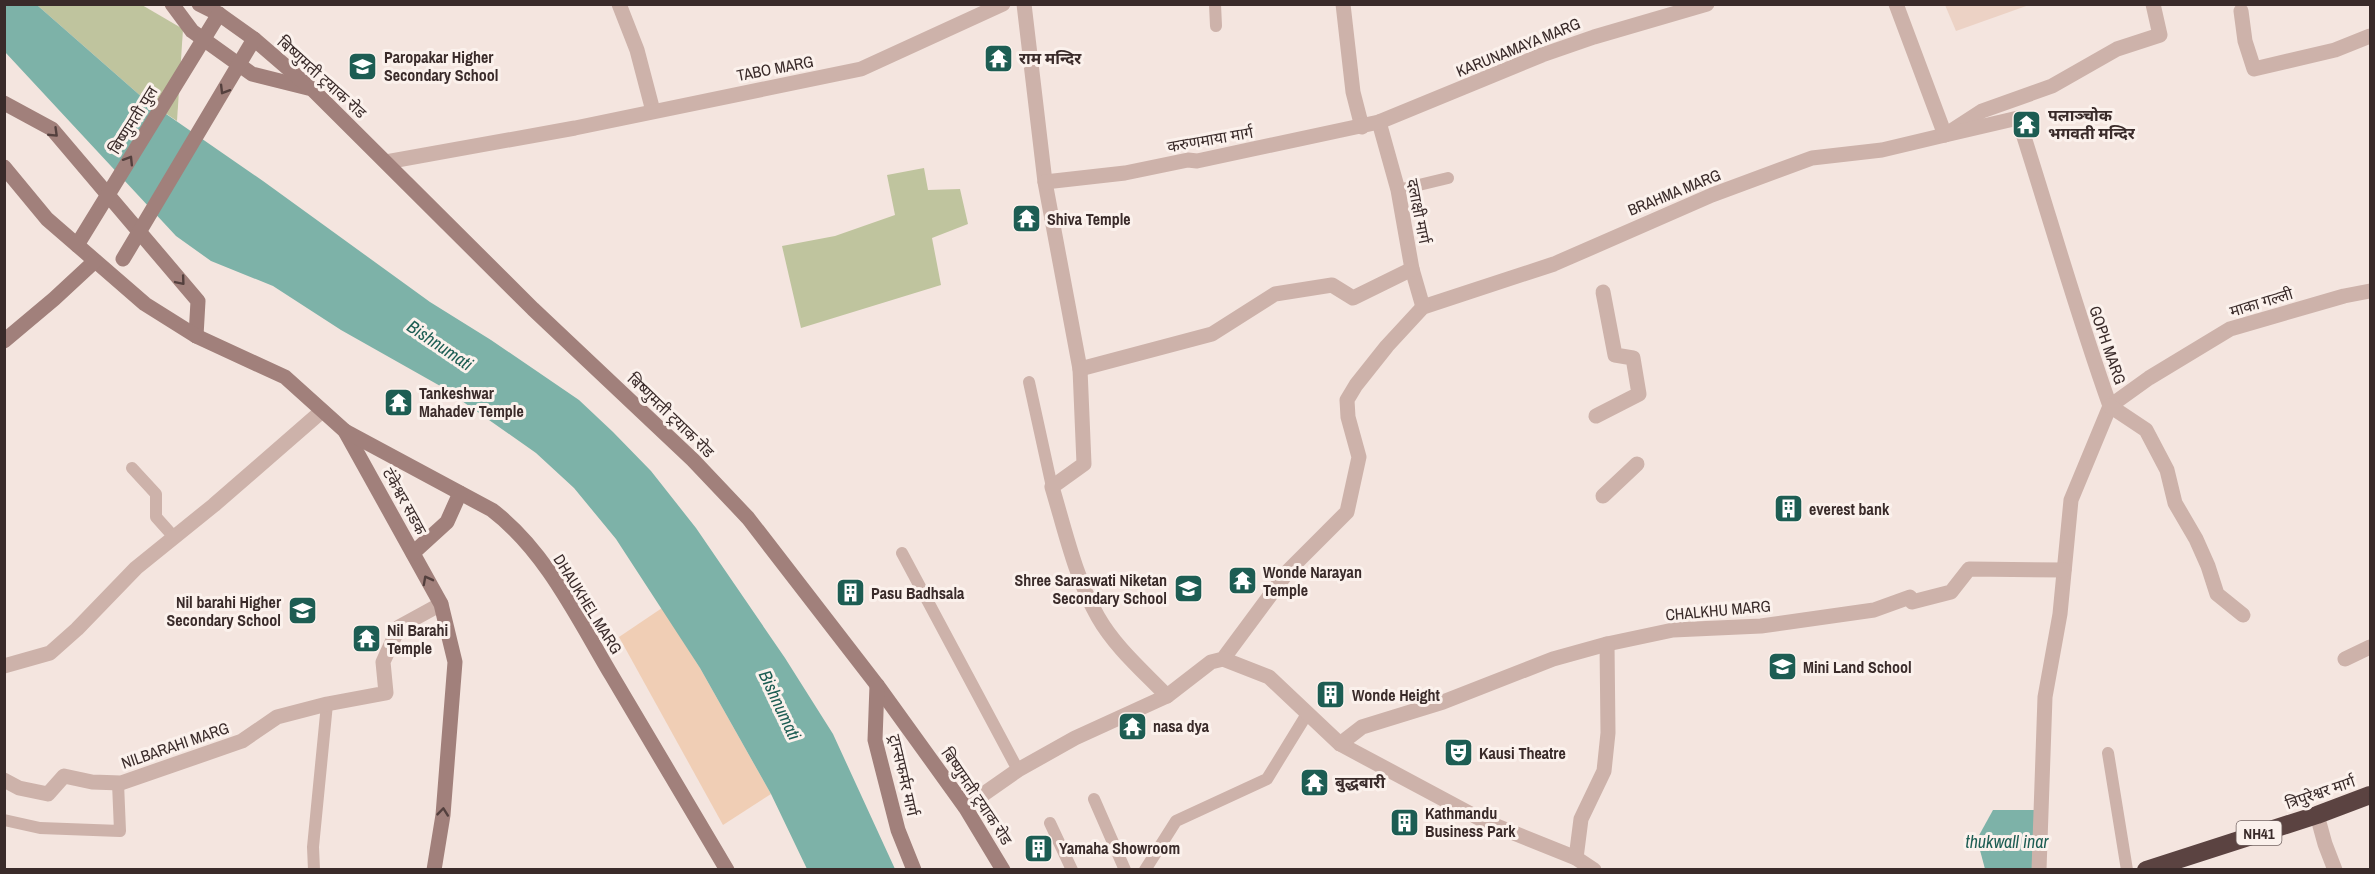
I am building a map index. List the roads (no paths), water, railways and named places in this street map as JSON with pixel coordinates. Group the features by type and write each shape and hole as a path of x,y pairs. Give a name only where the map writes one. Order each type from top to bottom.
{"highway":[{"name":"त्रिपुरेश्वर मार्ग","path":"2146,870 2316,815 2370,795"}],"main road":[{"path":"172,4 192,31 252,74 312,89"},
{"name":"बिष्णुमती ट्रयाक रोड","path":"199,4 223,9 312,89 533,309 693,460 748,518 877,685 965,807 1004,870"},
{"name":"बिष्णुमती पुल","path":"77,245 223,9"},
{"path":"110,274 123,259 254,39"},
{"path":"4,103 52,129 198,301 196,336"},
{"name":"टंकेश्वर सडक","path":"4,167 47,219 145,304 196,336 285,377 345,431 441,604 454,662 443,815 434,870"},
{"path":"4,341 95,261"},
{"name":"DHAUKHEL MARG","path":"345,431 418,473 492,510 510,525 542,562 582,625 727,870"},
{"path":"413,553 447,522 460,493"},
{"name":"ट्रान्सफर्मर मार्ग","path":"877,685 875,740 898,830 914,870"}],"street":[{"path":"619,4 637,50 653,111"},
{"name":"TABO MARG","path":"386,162 575,128 861,69 1003,4"},
{"path":"1024,4 1045,182 1080,369 1084,464 1052,487 1081,579 1098,617 1123,651 1167,696"},
{"path":"1343,4 1353,92 1362,127"},
{"name":"KARUNAMAYA MARG","path":"1379,122 1552,51 1707,4"},
{"path":"1896,4 1945,135 1982,111 2052,86 2117,49 2160,35 2153,4"},
{"path":"2241,11 2245,41 2254,69 2335,50 2370,36"},
{"name":"GOPH MARG","path":"1945,135 2018,118 2059,245 2075,305 2110,406 2071,500 2060,614 2045,697 2039,870"},
{"name":"करुणमाया मार्ग","path":"1045,182 1125,173 1188,160 1197,161 1379,122"},
{"name":"दलाक्षी मार्ग","path":"1379,122 1398,190 1412,269 1423,307"},
{"name":"BRAHMA MARG","path":"1423,307 1554,264 1712,195 1812,159 1882,150 1945,135"},
{"path":"1080,369 1212,333 1275,294 1332,285 1353,298 1412,269"},
{"name":"माका गल्ली","path":"2110,406 2149,378 2230,329 2344,296 2370,291"},
{"path":"1596,416 1639,394 1633,358 1615,356 1603,292"},
{"path":"1223,659 1289,570 1347,512 1359,457 1348,417 1347,400 1387,346 1423,307"},
{"path":"2110,406 2146,430 2167,470 2175,504 2208,566 2217,594 2243,615"},
{"path":"4,666 50,653 77,629 136,567 214,505 322,411"},
{"path":"1603,496 1637,464"},
{"name":"CHALKHU MARG","path":"1340,744 1362,727 1443,702 1553,659 1607,644 1673,630 1761,626 1874,610 1910,597 1912,602 1951,592 1969,569 2064,570"},
{"name":"NILBARAHI MARG","path":"4,780 19,788 48,794 64,776 92,782 118,783 242,741 277,717 327,704 386,693 383,662 399,627 441,604"},
{"path":"1576,858 1581,819 1604,771 1608,733 1607,644"},
{"path":"2345,659 2367,654"},
{"path":"965,807 1018,770 1076,738 1167,696 1211,662 1223,659 1269,677 1340,744 1484,821 1576,858 1594,870"},
{"path":"2316,815 2336,870"}],"lane":[{"path":"1215,4 1216,26"},
{"path":"1398,190 1448,178"},
{"path":"1029,382 1052,487"},
{"path":"132,468 156,494 156,518 173,536"},
{"path":"902,553 1018,770"},
{"path":"314,870 313,847 327,704"},
{"path":"1144,870 1176,821 1268,779 1307,714"},
{"path":"2108,753 2127,870"},
{"path":"4,820 40,828 120,831 118,783"},
{"path":"1094,799 1125,870"},
{"path":"1050,823 1072,870"}],"water":[{"name":"Bishnumati","path":"4,5 37,5 143,98 263,181 430,302 579,400 613,432 651,471 696,528 785,658 833,734 895,869 807,869 771,794 700,668 616,539 574,488 536,453 442,387 341,330 273,286 211,261 176,236 5,52"},
{"name":"thukwall inar","path":"1993,810 2035,810 2032,869 1985,869 1977,839"}],"place":[{"name":"राम मन्दिर","path":"998,58"},
{"name":"Paropakar Higher Secondary School","path":"363,66"},
{"name":"पलाञ्चोक भगवती मन्दिर","path":"2027,124"},
{"name":"Shiva Temple","path":"1026,219"},
{"name":"Tankeshwar Mahadev Temple","path":"398,402"},
{"name":"everest bank","path":"1788,509"},
{"name":"Wonde Narayan Temple","path":"1242,581"},
{"name":"Shree Saraswati Niketan Secondary School","path":"1188,589"},
{"name":"Pasu Badhsala","path":"850,593"},
{"name":"Nil barahi Higher Secondary School","path":"302,611"},
{"name":"Nil Barahi Temple","path":"366,639"},
{"name":"Mini Land School","path":"1782,667"},
{"name":"Wonde Height","path":"1331,695"},
{"name":"nasa dya","path":"1132,726"},
{"name":"Kausi Theatre","path":"1458,753"},
{"name":"बुद्धबारी","path":"1314,782"},
{"name":"Kathmandu Business Park","path":"1404,822"},
{"name":"Yamaha Showroom","path":"1038,848"}]}
